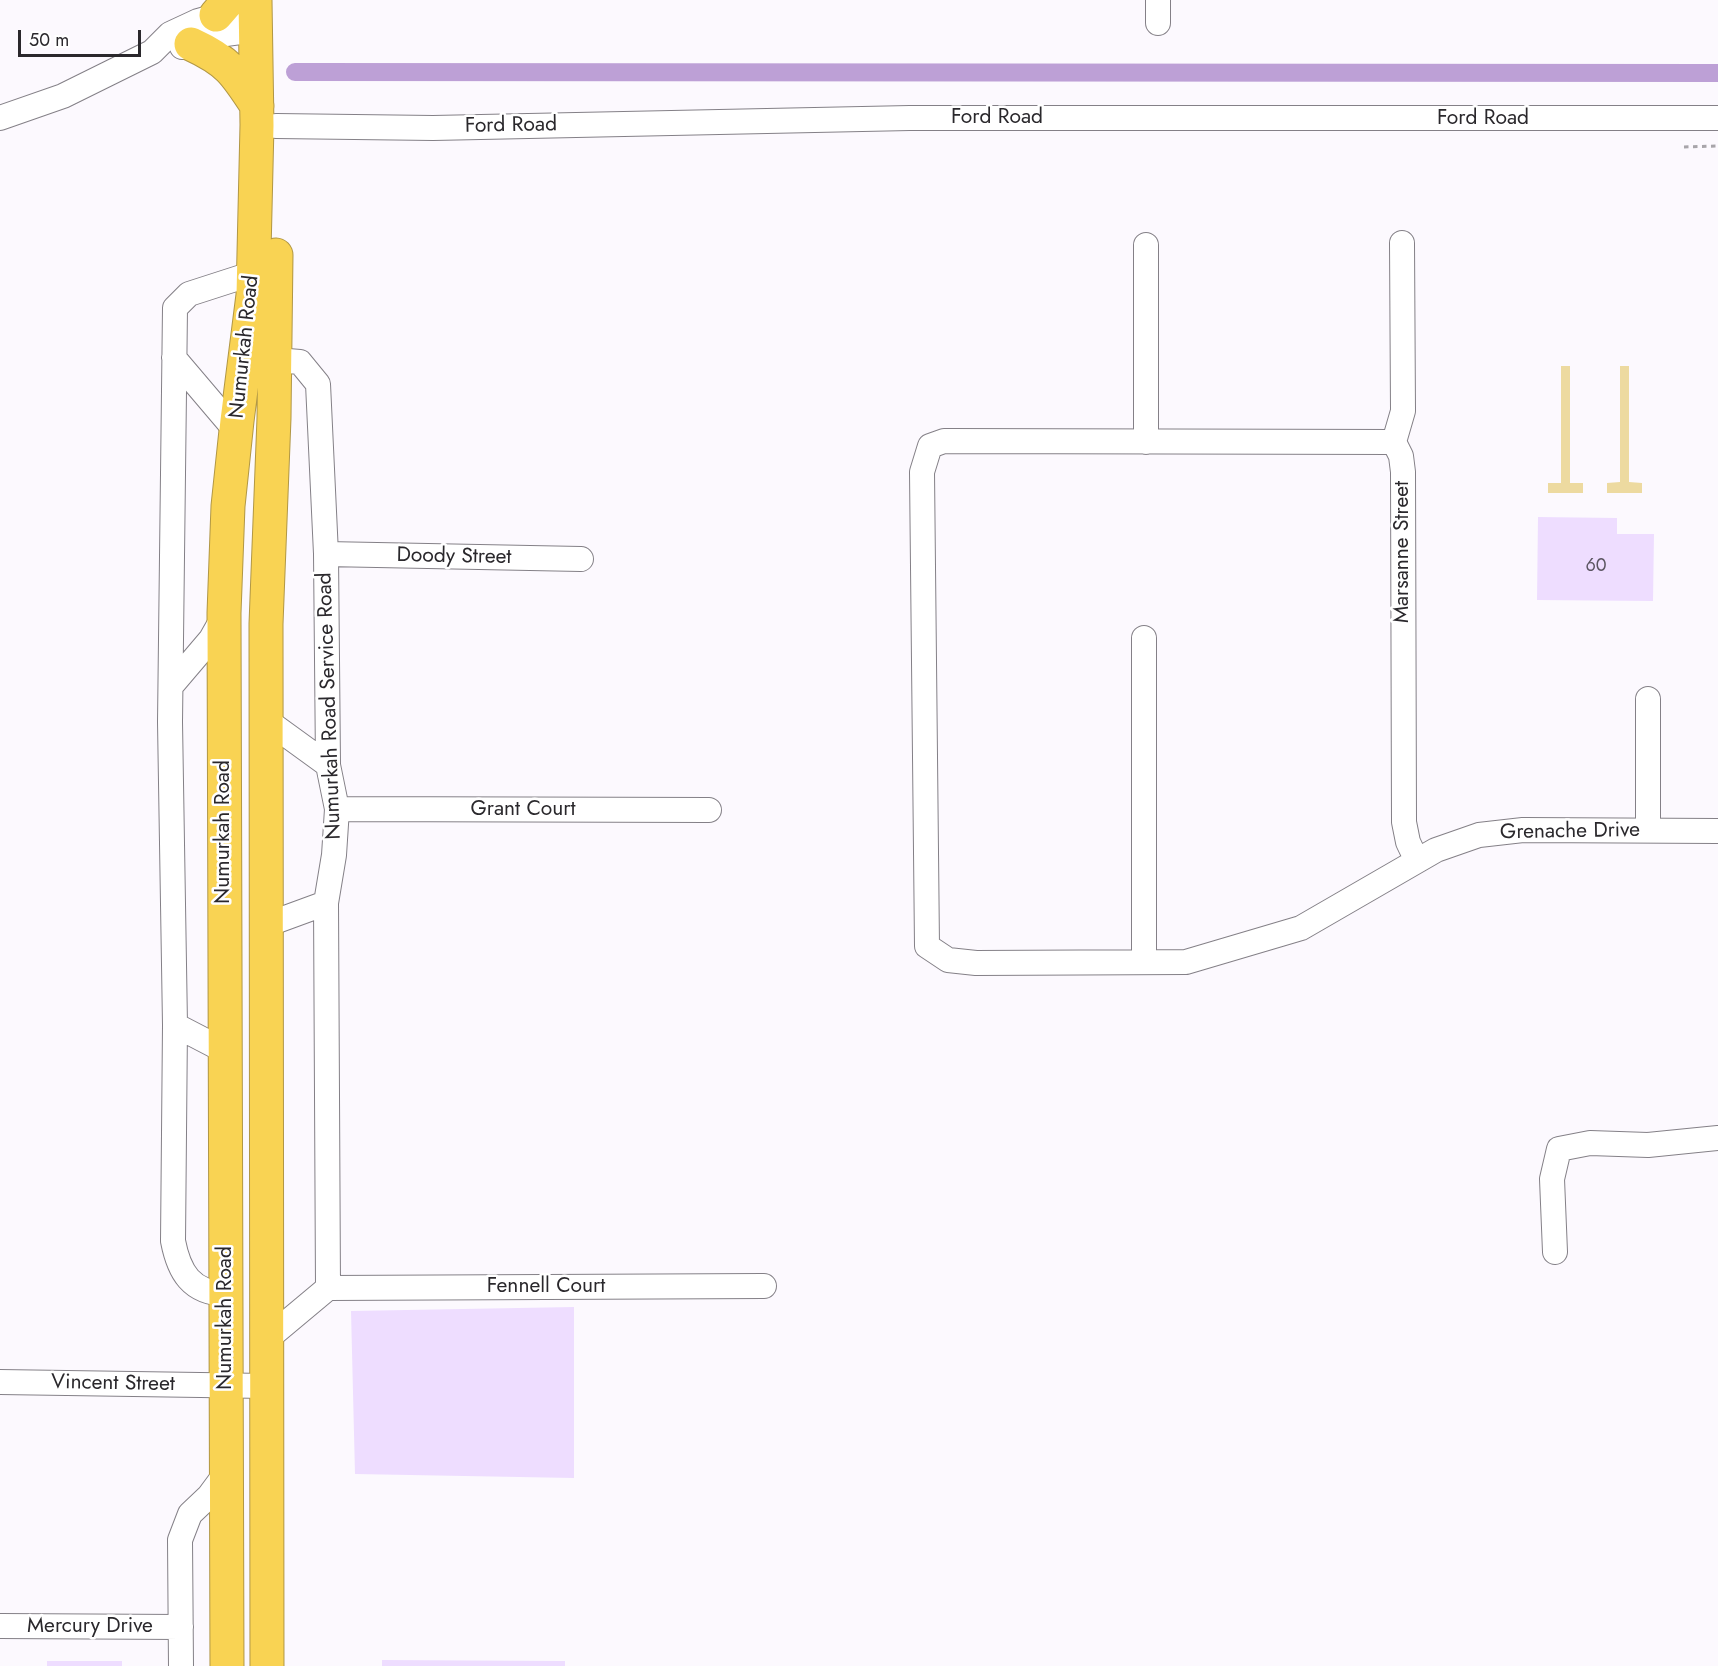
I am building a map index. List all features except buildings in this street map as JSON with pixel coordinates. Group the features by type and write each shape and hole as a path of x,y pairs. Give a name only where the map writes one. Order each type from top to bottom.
{"highway":[{"name":"Numurkah Road","path":"227,1666 224,613 228,506 236,431 260,361 263,119 255,12"},
{"path":"191,44 217,57 228,66 263,119"},
{"name":"Numurkah Road","path":"263,119 254,273 260,361 267,566 267,1666"},
{"path":"224,748 232,745 247,728 266,671"},
{"path":"226,1294 239,1290 251,1282 267,1254"}],"street":[{"path":"152,52 177,49 191,44 255,12"},
{"path":"0,118 63,96 152,52 170,34 255,12"},
{"name":"Ford Road","path":"263,119 433,128 910,118 1718,118"},
{"path":"1146,245 1146,441 1394,441 1403,411 1402,243"},
{"path":"226,1294 210,1293 197,1287 184,1274 177,1259 173,1241 176,1025 170,726 175,308 189,294 254,273"},
{"path":"174,358 236,431"},
{"name":"Numurkah Road Service Road","path":"260,361 300,362 318,384 326,554 328,765 337,809 334,855 326,903 328,1288"},
{"name":"Grenache Drive","path":"1146,441 944,441 930,446 922,472 927,946 948,960 976,963 1186,962 1301,928 1436,850 1479,835 1523,830 1718,831"},
{"name":"Marsanne Street","path":"1394,441 1401,456 1403,472 1404,822 1408,842 1417,861"},
{"name":"Doody Street","path":"326,554 581,559"},
{"path":"171,686 211,639 224,613"},
{"path":"1144,638 1144,962"},
{"path":"1648,699 1648,830"},
{"path":"266,720 328,765"},
{"name":"Grant Court","path":"337,809 709,810"},
{"path":"266,924 326,903"},
{"path":"176,1025 225,1051"},
{"path":"1555,1252 1552,1179 1559,1149 1590,1143 1648,1145 1718,1138"},
{"name":"Fennell Court","path":"328,1288 764,1286"},
{"path":"267,1339 328,1288"},
{"name":"Vincent Street","path":"0,1382 267,1386"},
{"path":"181,1666 180,1540 190,1514 209,1496 226,1473"},
{"name":"Mercury Drive","path":"0,1626 181,1627"}],"path":[{"path":"1683,147 1718,146"}],"shaded area":[{"path":"1561,366 1570,366 1570,483 1583,483 1583,493 1548,493 1548,483 1561,483"},
{"path":"1620,366 1629,366 1629,482 1642,483 1642,493 1607,493 1607,483 1620,482"}],"waterway":[{"path":"295,72 1718,73"}]}
